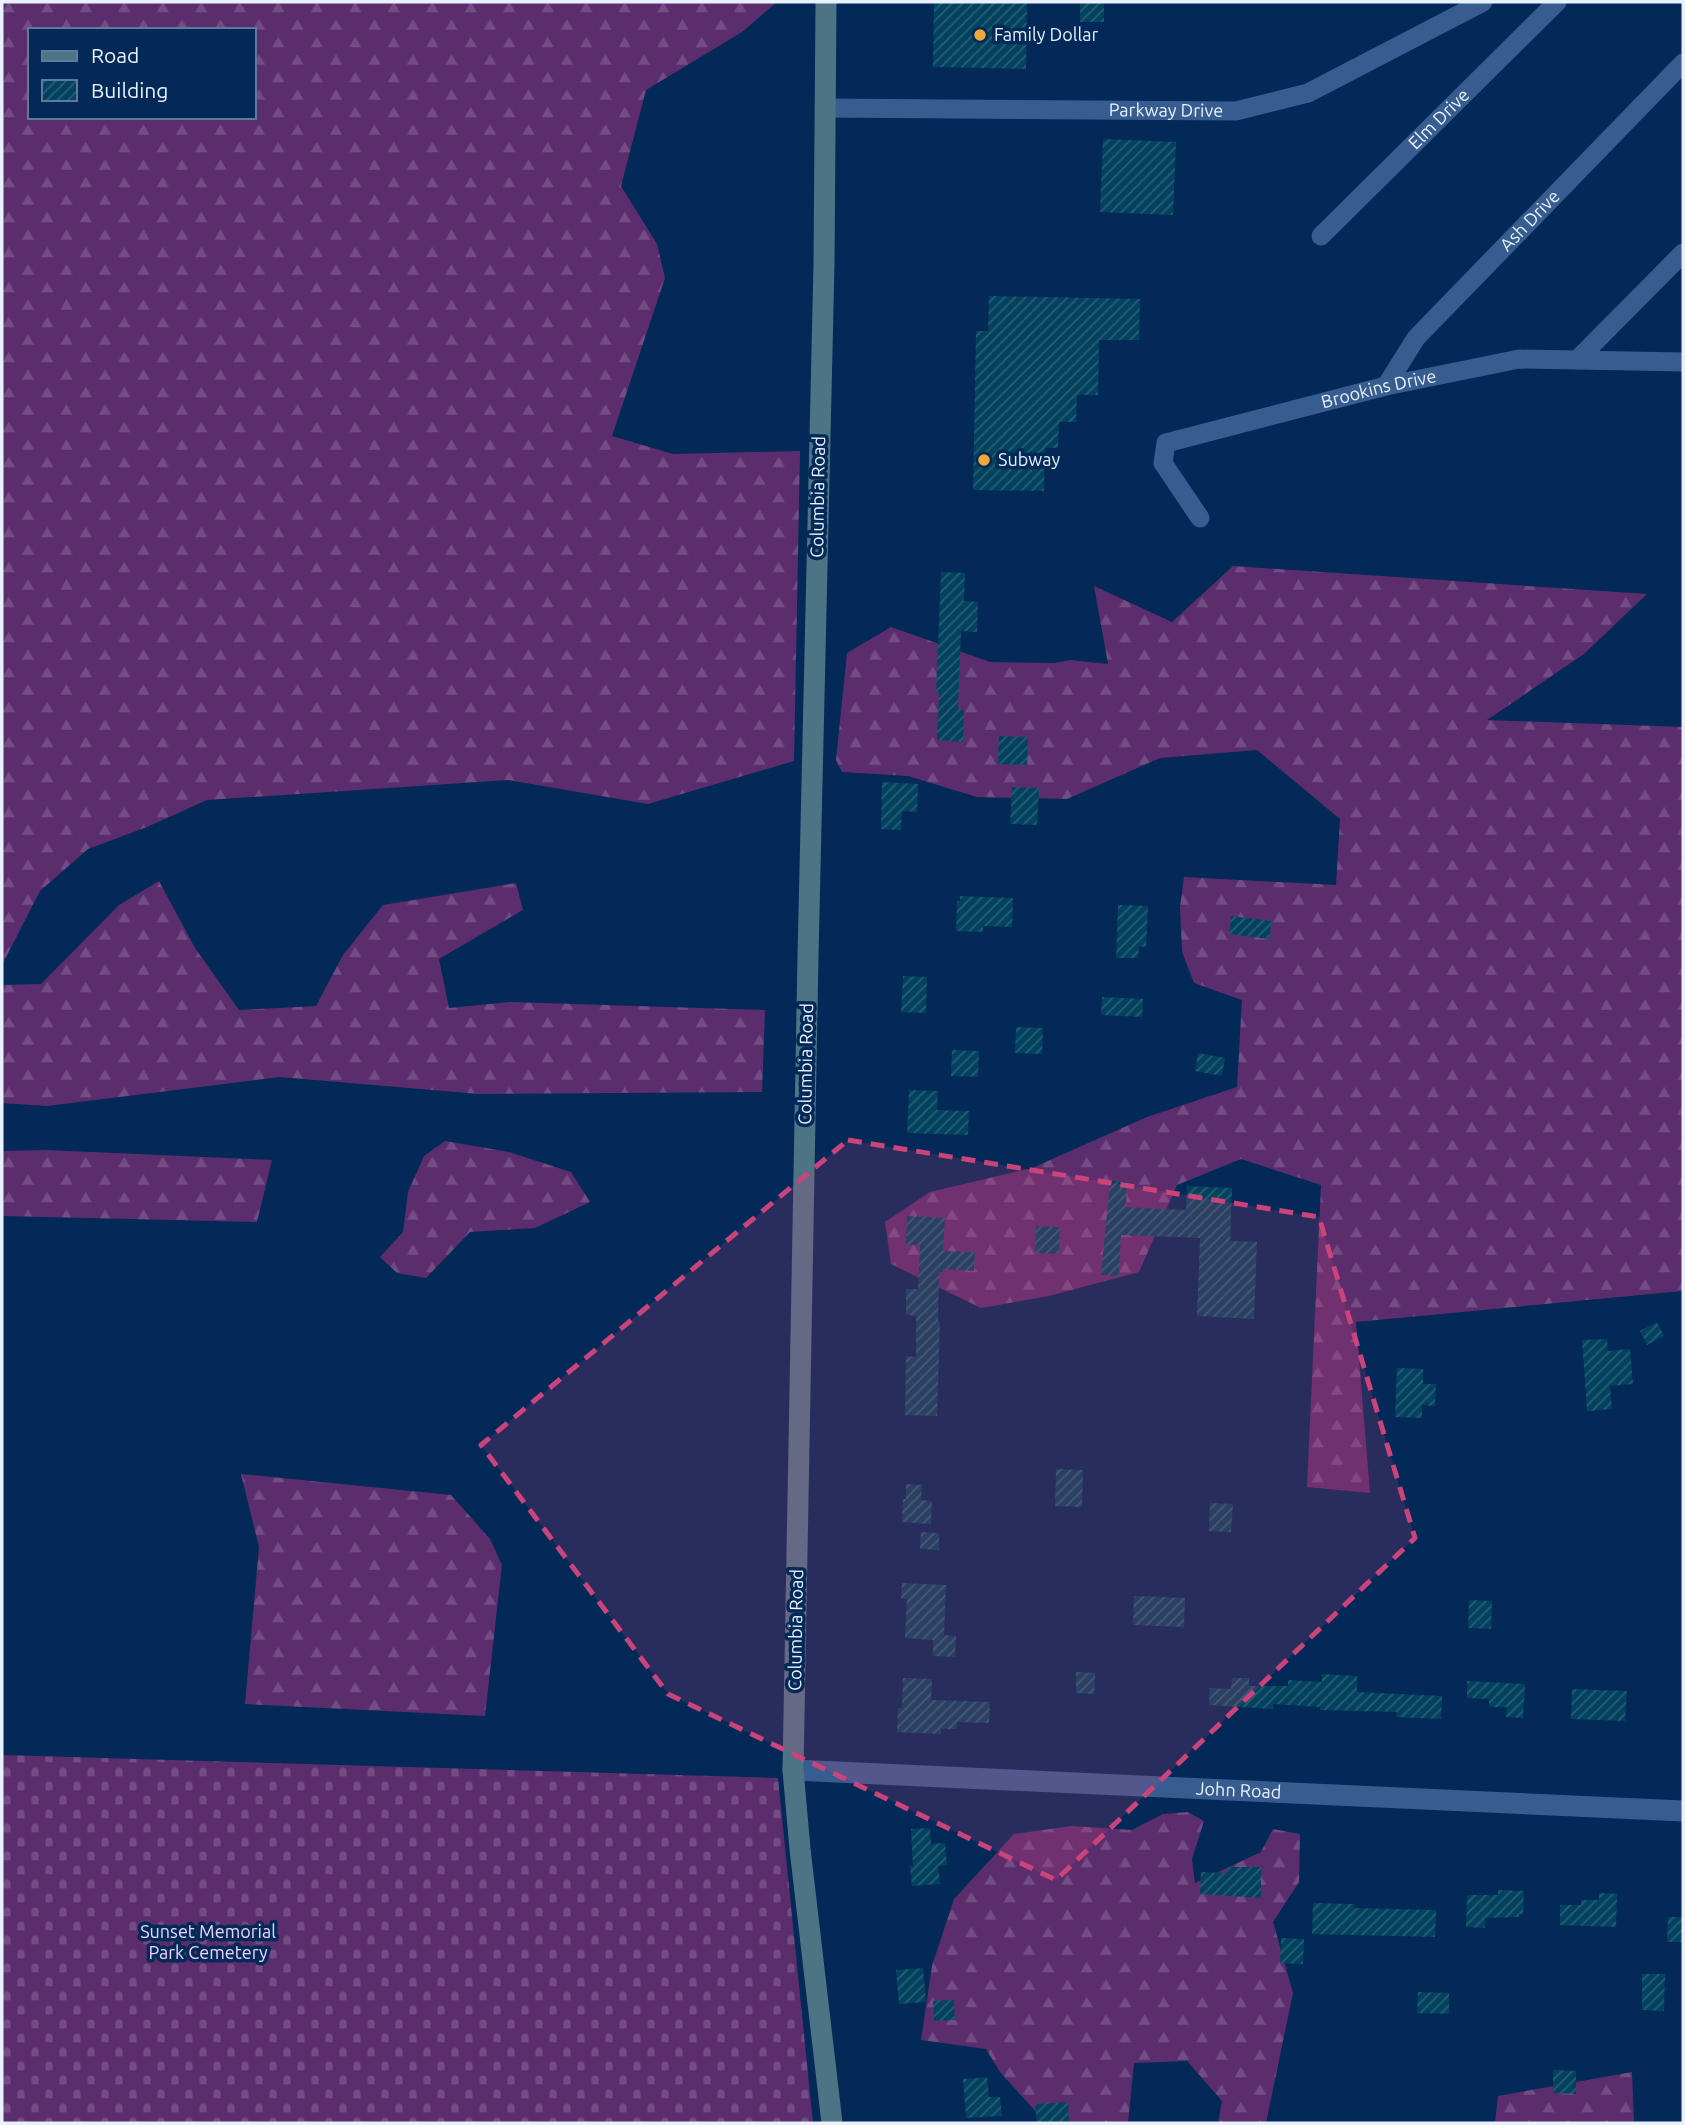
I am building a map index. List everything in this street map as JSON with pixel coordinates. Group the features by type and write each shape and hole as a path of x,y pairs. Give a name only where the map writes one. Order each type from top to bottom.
{"main road":[{"name":"Columbia Road","path":"826,2 824,264 793,1770 832,2123"}],"street":[{"name":"Elm Drive","path":"1321,236 1557,2"},
{"name":"Parkway Drive","path":"825,108 1236,111 1308,93 1475,4"},
{"name":"Ash Drive","path":"1385,387 1416,338 1683,63"},
{"path":"1577,360 1683,253"},
{"name":"Brookins Drive","path":"1200,518 1163,463 1166,443 1385,387 1519,359 1683,362"},
{"name":"John Road","path":"793,1770 1683,1811"}],"highlighted area":[{"path":"848,1140 1319,1217 1415,1538 1056,1880 668,1694 481,1445"}],"green space":[{"path":"2,2 777,2 742,32 646,90 621,186 657,244 665,278 612,436 673,454 800,451 794,761 648,804 508,780 207,800 147,827 88,849 40,891 2,965"},
{"path":"1233,566 1647,594 1584,654 1487,720 1683,727 1683,1291 1356,1322 1370,1493 1307,1487 1321,1185 1241,1159 1177,1185 1139,1272 1049,1296 981,1308 891,1264 885,1222 930,1192 1032,1168 1147,1117 1237,1087 1242,1000 1194,983 1182,952 1180,907 1184,877 1336,885 1340,819 1257,750 1160,758 1067,799 977,797 908,776 842,772 836,760 847,653 891,627 990,662 1055,663 1070,660 1108,664 1094,586 1172,622"},
{"path":"159,881 195,948 239,1010 316,1006 343,955 383,905 516,883 523,910 439,959 449,1008 510,1002 765,1010 762,1092 479,1094 280,1077 47,1106 2,1103 2,985 41,984 119,905"},
{"path":"445,1141 509,1152 571,1172 590,1202 535,1228 470,1232 426,1278 397,1273 380,1257 403,1232 408,1192 424,1156"},
{"path":"46,1150 272,1160 257,1222 2,1216 2,1151"},
{"path":"241,1474 451,1495 490,1539 502,1565 485,1716 245,1704 259,1547"},
{"name":"Sunset Memorial Park Cemetery","path":"2,1755 778,1778 813,2123 2,2123"},
{"path":"1188,1812 1204,1821 1192,1859 1195,1883 1261,1852 1273,1829 1300,1834 1299,1882 1273,1922 1293,1993 1266,2123 1218,2123 1222,2101 1187,2061 1134,2063 1128,2123 1046,2123 1000,2072 986,2049 921,2040 932,1966 954,1899 1014,1834 1072,1826 1132,1830 1163,1814"},
{"path":"1632,2072 1634,2123 1495,2123 1498,2096"}],"building":[{"name":"Family Dollar","path":"934,2 1027,2 1026,69 933,67"},
{"path":"1080,2 1104,2 1104,22 1080,22"},
{"path":"1103,139 1176,142 1173,215 1100,212"},
{"path":"989,296 1140,299 1139,340 1099,340 1098,395 1077,395 1076,422 1059,422 1058,448 1045,448 1044,491 973,490 976,331 988,331"},
{"path":"941,572 965,573 964,601 978,602 977,632 961,631 958,709 964,710 963,742 937,740 939,692 936,692"},
{"path":"999,736 1028,737 1027,765 998,764"},
{"path":"882,782 918,784 917,812 902,811 901,830 881,829"},
{"path":"1012,787 1039,788 1037,825 1010,824"},
{"path":"960,896 1013,898 1012,927 983,926 983,932 956,931 957,901 960,901"},
{"path":"1118,905 1148,906 1146,947 1139,946 1138,958 1116,958"},
{"path":"1231,916 1272,921 1269,939 1229,934"},
{"path":"903,976 927,977 926,1013 901,1012"},
{"path":"1102,997 1143,999 1142,1017 1101,1015"},
{"path":"1016,1027 1043,1028 1042,1054 1015,1053"},
{"path":"952,1050 979,1051 978,1077 951,1076"},
{"path":"1198,1053 1225,1058 1222,1076 1195,1071"},
{"path":"909,1090 938,1091 937,1110 969,1111 968,1135 907,1133"},
{"path":"1110,1181 1127,1182 1126,1207 1186,1210 1187,1186 1232,1188 1230,1241 1257,1242 1254,1319 1197,1316 1200,1238 1121,1235 1119,1276 1101,1275"},
{"path":"907,1216 945,1218 943,1251 975,1252 974,1271 943,1269 943,1273 939,1272 937,1416 905,1415 906,1356 916,1357 916,1316 906,1315 906,1289 918,1289 920,1245 906,1245"},
{"path":"1036,1226 1060,1227 1059,1254 1035,1253"},
{"path":"1657,1322 1664,1336 1647,1345 1640,1331"},
{"path":"1607,1339 1608,1351 1630,1349 1633,1384 1610,1386 1612,1409 1587,1411 1582,1340"},
{"path":"1397,1368 1423,1369 1423,1384 1436,1384 1435,1406 1422,1405 1422,1418 1395,1417"},
{"path":"1056,1469 1083,1470 1082,1507 1055,1506"},
{"path":"906,1484 922,1485 921,1500 932,1501 931,1524 902,1522"},
{"path":"1210,1503 1233,1504 1231,1532 1209,1531"},
{"path":"921,1532 939,1533 939,1550 920,1549"},
{"path":"902,1583 946,1585 944,1635 956,1636 955,1657 933,1656 933,1640 905,1638 907,1599 901,1598"},
{"path":"1134,1596 1185,1598 1184,1627 1133,1625"},
{"path":"1469,1600 1492,1601 1491,1629 1468,1628"},
{"path":"1076,1672 1095,1673 1094,1694 1076,1693"},
{"path":"1322,1674 1357,1676 1357,1692 1442,1696 1441,1719 1396,1717 1397,1712 1320,1710 1320,1707 1273,1704 1273,1709 1209,1705 1210,1688 1231,1689 1232,1678 1249,1678 1249,1686 1288,1686 1288,1680 1322,1682"},
{"path":"903,1678 932,1679 931,1700 990,1702 989,1723 957,1722 957,1729 941,1729 941,1734 897,1732 898,1708 902,1708"},
{"path":"1467,1681 1525,1684 1523,1718 1506,1717 1507,1707 1489,1707 1489,1699 1467,1698"},
{"path":"1572,1689 1627,1691 1625,1721 1571,1719"},
{"path":"930,1828 931,1844 945,1843 947,1865 938,1866 940,1884 912,1886 911,1829"},
{"path":"1228,1867 1261,1867 1261,1898 1200,1894 1201,1872 1227,1873"},
{"path":"1498,1890 1524,1891 1523,1914 1519,1914 1519,1917 1485,1918 1485,1928 1466,1927 1467,1895 1498,1895"},
{"path":"1599,1893 1617,1894 1616,1927 1560,1925 1560,1905 1581,1905 1581,1900 1599,1900"},
{"path":"1313,1903 1354,1904 1354,1908 1436,1910 1435,1937 1312,1934"},
{"path":"1668,1917 1683,1917 1683,1942 1667,1942"},
{"path":"1281,1938 1304,1939 1303,1964 1280,1963"},
{"path":"923,1968 926,2002 899,2004 896,1970"},
{"path":"1642,1974 1665,1974 1664,2011 1642,2010"},
{"path":"1418,1992 1449,1993 1449,2014 1417,2013"},
{"path":"954,2000 955,2020 934,2021 933,2001"},
{"path":"1553,2070 1576,2071 1576,2094 1553,2093"},
{"path":"987,2077 989,2097 1000,2097 1002,2116 966,2118 963,2079"},
{"path":"1068,2102 1069,2123 1037,2123 1035,2104"}],"place":[{"name":"Family Dollar","path":"980,35"},
{"name":"Subway","path":"984,460"}]}
